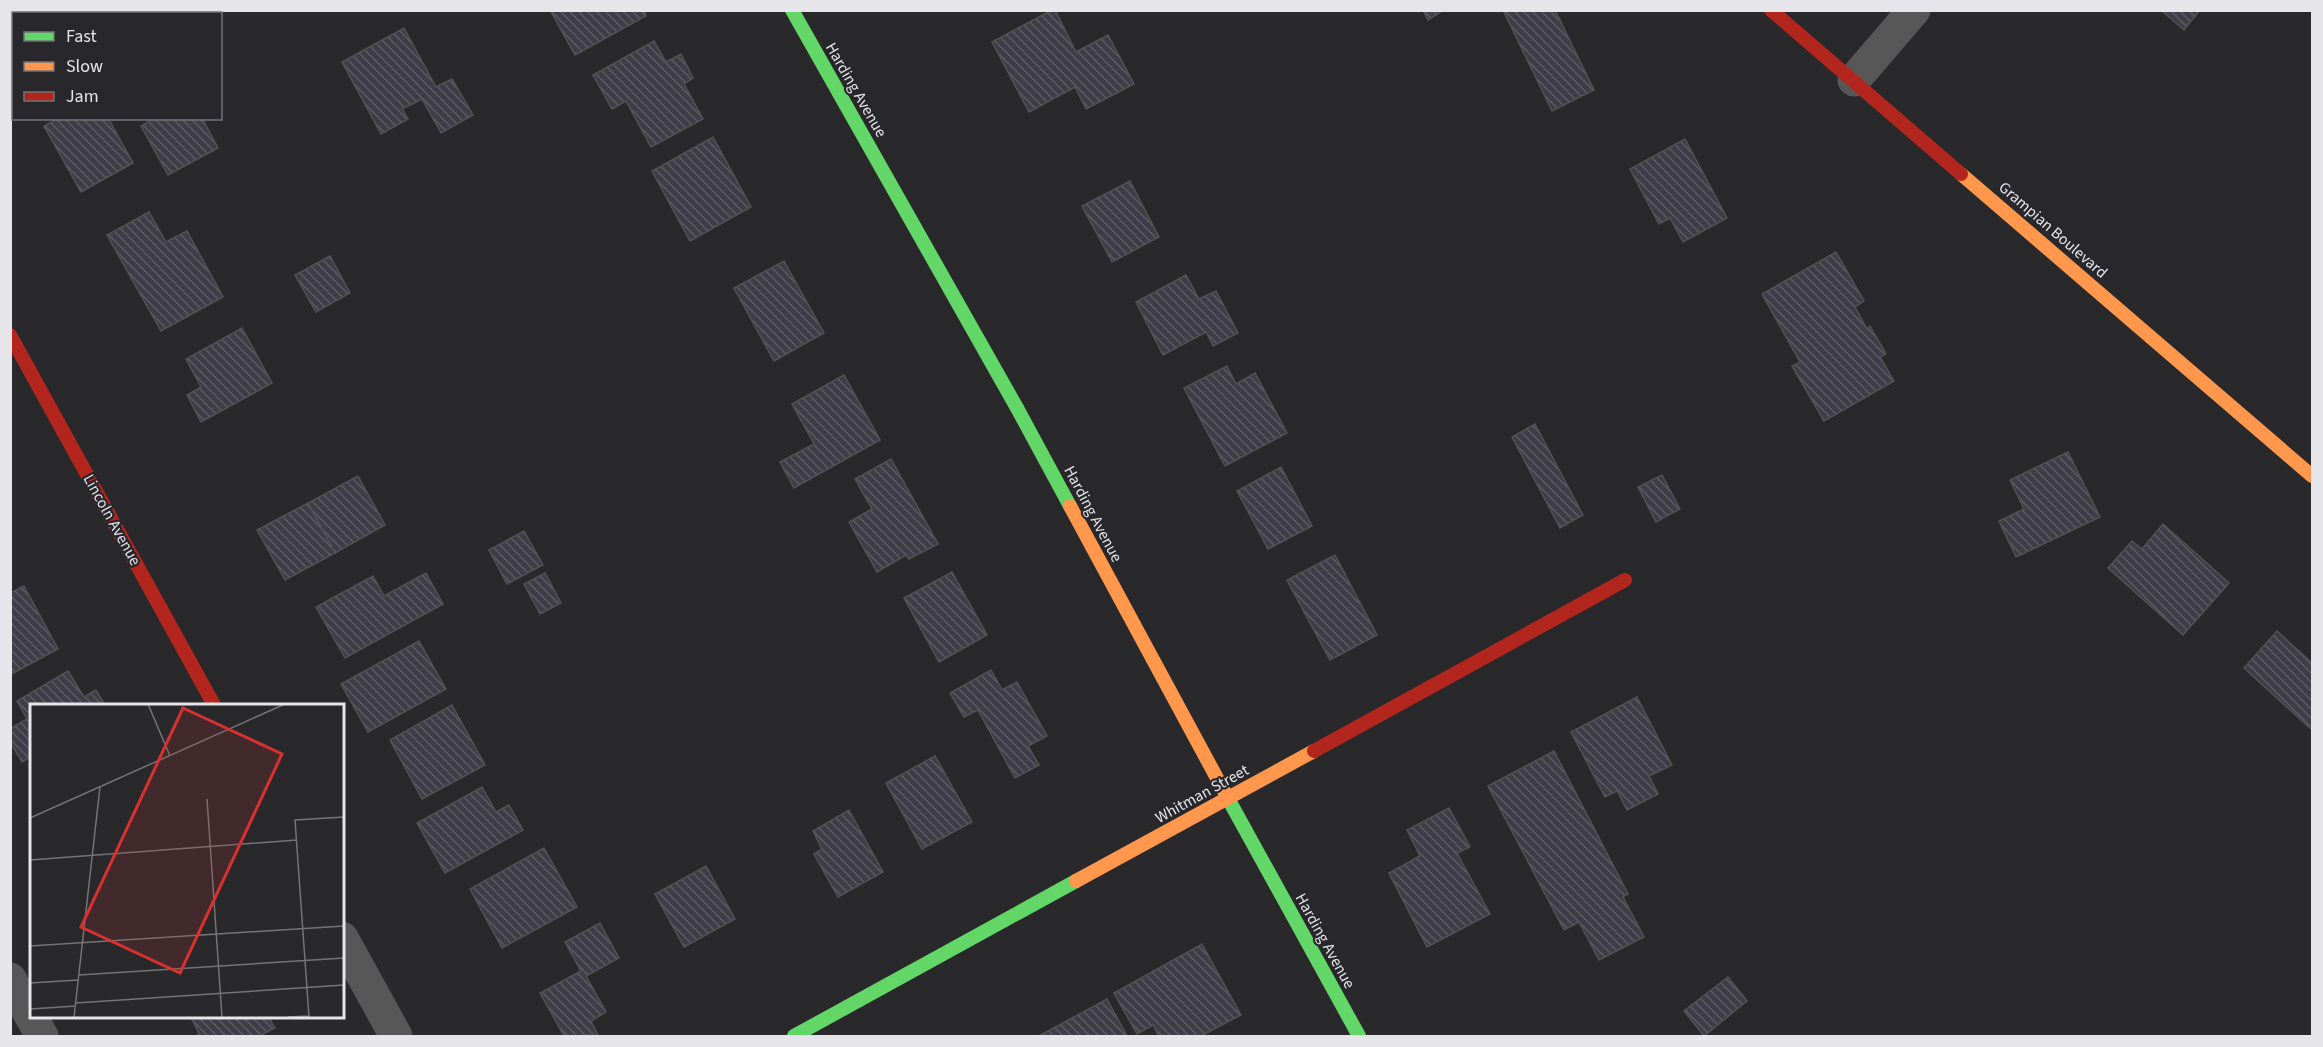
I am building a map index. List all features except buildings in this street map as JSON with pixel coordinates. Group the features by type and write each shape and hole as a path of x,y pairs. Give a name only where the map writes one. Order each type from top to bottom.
{"street":[{"name":"Harding Avenue","path":"792,10 1017,408 1359,1036"},
{"name":"Grampian Boulevard","path":"1771,10 2313,476"},
{"path":"1854,80 1914,10"},
{"name":"Lincoln Avenue","path":"10,335 213,704"},
{"name":"Whitman Street","path":"794,1036 1625,580"},
{"path":"344,942 396,1036"},
{"path":"10,979 30,1015"},
{"path":"31,1017 42,1036"}],"traffic: fast":[{"path":"60,12 64,10"},
{"path":"792,10 1070,506"},
{"path":"1225,793 1359,1036"},
{"path":"794,1036 1076,881"}],"traffic: slow":[{"path":"1961,174 2312,476"},
{"path":"1070,506 1225,793"},
{"path":"1076,881 1314,751"}],"traffic: jam":[{"path":"1771,10 1961,174"},
{"path":"10,335 213,704"},
{"path":"1314,751 1625,580"}]}
